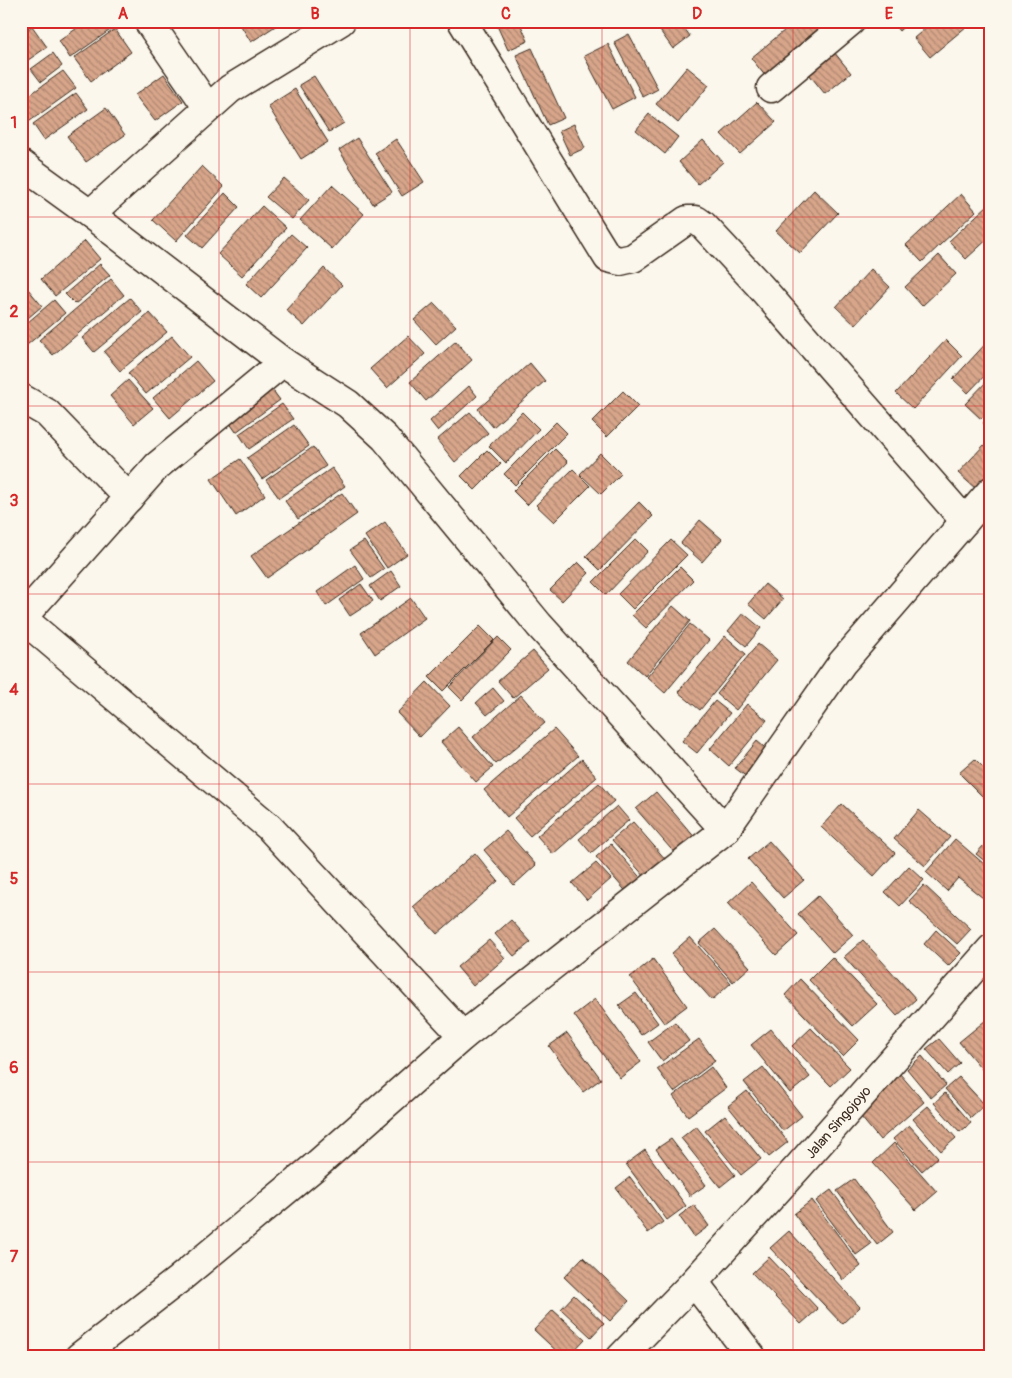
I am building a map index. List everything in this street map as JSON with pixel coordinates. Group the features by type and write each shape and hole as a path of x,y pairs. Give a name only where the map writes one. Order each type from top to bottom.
{"street":[{"path":"148,21 208,108"},
{"path":"90,214 230,89 255,72 342,21"},
{"path":"462,21 608,258 620,262 633,258 687,220 696,220 703,225 759,285 965,521"},
{"path":"772,88 851,21"},
{"path":"21,164 90,214 283,362 348,404 385,438 539,625 725,830"},
{"path":"283,362 157,466 22,617 269,827 463,1036"},
{"path":"21,398 47,413 129,498"},
{"path":"79,1357 178,1280 313,1168 463,1036 725,830 842,663 991,491"},
{"name":"Jalan Singojoyo","path":"620,1357 681,1294 991,949"},
{"path":"681,1294 752,1357"}],"building":[{"path":"87,21 112,21 116,26 70,58 59,41"},
{"path":"238,21 275,21 277,25 251,42"},
{"path":"495,21 519,21 528,41 508,50"},
{"path":"653,21 679,21 690,36 673,49"},
{"path":"796,21 828,21 835,30 770,82 751,58"},
{"path":"891,21 910,21 899,31"},
{"path":"934,21 973,21 930,57 914,38"},
{"path":"32,26 47,47 21,65 21,34"},
{"path":"115,29 131,52 91,81 74,58"},
{"path":"629,34 658,89 643,97 614,42"},
{"path":"608,44 635,97 612,109 584,56"},
{"path":"830,47 851,73 825,94 804,68"},
{"path":"532,48 564,118 548,125 516,55"},
{"path":"53,53 62,66 41,82 31,69"},
{"path":"687,67 709,85 678,123 656,104"},
{"path":"63,71 76,88 23,126 21,101"},
{"path":"164,74 183,101 155,121 135,95"},
{"path":"314,76 344,123 329,132 299,85"},
{"path":"295,89 328,142 301,159 268,106"},
{"path":"76,93 88,109 44,140 33,124"},
{"path":"757,102 776,122 740,154 721,134"},
{"path":"106,108 125,135 86,162 67,136"},
{"path":"649,114 678,137 665,154 636,130"},
{"path":"574,124 585,148 570,155 559,131"},
{"path":"357,138 392,192 373,204 339,150"},
{"path":"396,139 424,182 402,196 375,153"},
{"path":"703,140 723,162 698,184 679,162"},
{"path":"202,166 224,187 176,241 153,220"},
{"path":"284,178 309,200 292,219 266,197"},
{"path":"332,185 364,214 332,249 300,220"},
{"path":"814,190 838,213 800,253 776,231"},
{"path":"225,193 239,207 202,248 187,235"},
{"path":"961,194 976,211 922,262 906,245"},
{"path":"989,204 991,236 966,259 949,241"},
{"path":"262,206 286,228 242,276 218,254"},
{"path":"291,234 307,248 261,298 246,284"},
{"path":"85,241 100,259 55,296 41,279"},
{"path":"939,255 956,274 922,306 905,287"},
{"path":"100,264 110,275 75,304 65,294"},
{"path":"324,268 342,285 304,326 286,310"},
{"path":"871,269 890,287 855,325 836,307"},
{"path":"111,279 124,295 53,355 39,340"},
{"path":"28,289 42,306 21,324 21,295"},
{"path":"130,298 142,312 94,352 82,338"},
{"path":"54,300 65,313 27,345 21,338 21,328"},
{"path":"434,303 456,326 436,344 414,320"},
{"path":"150,313 167,332 120,371 104,352"},
{"path":"172,336 190,357 146,394 128,373"},
{"path":"408,336 425,354 387,388 370,369"},
{"path":"990,339 991,369 968,393 953,379"},
{"path":"946,340 962,356 913,409 896,393"},
{"path":"456,341 472,360 426,401 410,382"},
{"path":"196,361 213,381 170,418 153,398"},
{"path":"530,363 545,381 493,427 478,409"},
{"path":"991,377 991,408 981,419 965,404"},
{"path":"128,380 153,408 134,424 110,396"},
{"path":"469,386 477,396 438,431 430,421"},
{"path":"271,388 280,400 236,432 227,419"},
{"path":"623,391 638,406 607,437 592,422"},
{"path":"282,404 293,419 249,449 239,434"},
{"path":"470,412 488,433 455,462 437,440"},
{"path":"522,412 539,429 506,463 489,446"},
{"path":"991,415 991,430 983,423"},
{"path":"556,422 567,433 515,485 504,474"},
{"path":"294,425 309,446 262,479 247,458"},
{"path":"984,445 991,451 991,473 976,489 958,473"},
{"path":"313,447 326,466 279,498 266,480"},
{"path":"555,449 568,462 527,505 513,491"},
{"path":"487,450 501,464 475,490 461,476"},
{"path":"600,453 621,474 601,494 580,474"},
{"path":"240,459 265,495 236,516 211,479"},
{"path":"332,468 345,486 298,519 285,501"},
{"path":"573,469 590,486 554,522 536,505"},
{"path":"342,493 357,514 267,578 251,556"},
{"path":"639,502 653,516 600,570 586,556"},
{"path":"700,520 722,539 702,562 681,543"},
{"path":"385,522 407,554 387,568 365,536"},
{"path":"636,539 648,551 606,595 593,582"},
{"path":"671,540 687,555 633,609 618,594"},
{"path":"364,541 384,569 371,578 350,550"},
{"path":"578,562 589,573 562,601 550,590"},
{"path":"355,565 364,579 326,606 317,592"},
{"path":"680,567 693,580 646,628 632,615"},
{"path":"391,571 401,586 380,601 370,586"},
{"path":"361,584 373,601 350,616 339,600"},
{"path":"765,584 783,599 766,619 748,604"},
{"path":"411,598 425,618 375,654 361,633"},
{"path":"673,606 690,621 645,676 628,661"},
{"path":"743,613 761,628 746,646 728,631"},
{"path":"690,624 709,640 665,693 647,677"},
{"path":"480,626 494,640 443,691 429,677"},
{"path":"725,636 746,654 700,710 678,692"},
{"path":"498,637 511,650 462,700 449,687"},
{"path":"758,644 777,660 736,710 717,694"},
{"path":"533,651 548,668 513,698 498,681"},
{"path":"427,682 450,706 420,737 397,713"},
{"path":"493,688 504,701 487,715 476,703"},
{"path":"521,695 545,723 496,764 473,737"},
{"path":"715,701 730,713 697,753 682,741"},
{"path":"747,704 767,720 729,766 710,749"},
{"path":"458,727 493,767 476,782 441,742"},
{"path":"554,729 578,756 507,817 484,790"},
{"path":"757,741 770,752 748,778 735,768"},
{"path":"582,759 597,777 530,836 514,818"},
{"path":"975,759 991,775 991,805 959,773"},
{"path":"599,783 614,801 553,854 537,836"},
{"path":"656,792 697,840 678,857 636,809"},
{"path":"842,804 895,853 874,876 821,827"},
{"path":"617,806 629,820 591,853 579,839"},
{"path":"919,810 950,837 925,866 894,839"},
{"path":"633,822 667,861 647,879 612,840"},
{"path":"506,831 536,865 514,885 484,850"},
{"path":"991,837 991,866 976,854"},
{"path":"955,839 991,870 991,889 983,898 958,878 947,891 926,872"},
{"path":"769,841 804,880 783,898 748,859"},
{"path":"611,844 645,883 630,896 596,857"},
{"path":"475,853 498,881 437,934 413,907"},
{"path":"596,863 611,879 587,900 572,883"},
{"path":"909,866 924,880 900,906 885,892"},
{"path":"751,882 798,935 776,955 728,903"},
{"path":"924,885 971,929 957,944 909,901"},
{"path":"818,896 853,935 833,953 798,914"},
{"path":"511,920 531,942 514,956 495,934"},
{"path":"715,929 750,967 733,982 699,943"},
{"path":"936,930 961,953 948,966 924,944"},
{"path":"690,937 731,983 712,1000 671,954"},
{"path":"489,940 505,958 473,986 457,967"},
{"path":"863,940 916,999 897,1016 844,957"},
{"path":"832,957 877,1004 853,1026 809,980"},
{"path":"653,959 687,1006 664,1023 630,977"},
{"path":"800,979 859,1040 843,1056 785,995"},
{"path":"636,993 658,1023 641,1035 619,1005"},
{"path":"595,999 641,1062 620,1078 574,1015"},
{"path":"986,1020 991,1026 991,1080 959,1042"},
{"path":"675,1022 689,1041 662,1061 648,1042"},
{"path":"811,1028 850,1068 831,1086 792,1046"},
{"path":"771,1029 810,1077 790,1093 751,1045"},
{"path":"567,1033 601,1079 583,1092 549,1046"},
{"path":"699,1039 715,1061 674,1092 657,1069"},
{"path":"939,1039 960,1063 948,1074 926,1049"},
{"path":"922,1056 946,1085 931,1098 907,1069"},
{"path":"711,1067 726,1088 688,1116 673,1096"},
{"path":"763,1067 802,1116 783,1131 744,1082"},
{"path":"900,1074 924,1102 880,1140 856,1111"},
{"path":"959,1077 985,1105 971,1118 945,1089"},
{"path":"747,1091 788,1142 769,1157 728,1106"},
{"path":"945,1093 971,1123 960,1132 934,1103"},
{"path":"928,1106 956,1138 941,1151 913,1119"},
{"path":"725,1115 761,1159 741,1175 705,1131"},
{"path":"909,1125 938,1157 922,1171 893,1139"},
{"path":"696,1126 735,1175 720,1187 681,1138"},
{"path":"671,1139 706,1185 690,1196 656,1149"},
{"path":"894,1143 937,1192 916,1210 873,1163"},
{"path":"645,1150 686,1206 667,1220 626,1164"},
{"path":"630,1177 663,1222 648,1233 616,1188"},
{"path":"854,1179 893,1232 877,1245 837,1191"},
{"path":"831,1190 871,1244 856,1255 816,1201"},
{"path":"812,1200 861,1266 843,1280 794,1214"},
{"path":"694,1205 709,1226 694,1237 679,1216"},
{"path":"789,1231 860,1307 842,1324 770,1248"},
{"path":"583,1257 629,1301 610,1321 564,1277"},
{"path":"769,1257 818,1309 801,1324 752,1273"},
{"path":"574,1295 604,1323 591,1337 561,1309"},
{"path":"553,1310 585,1339 568,1357 563,1357 534,1330"}]}
